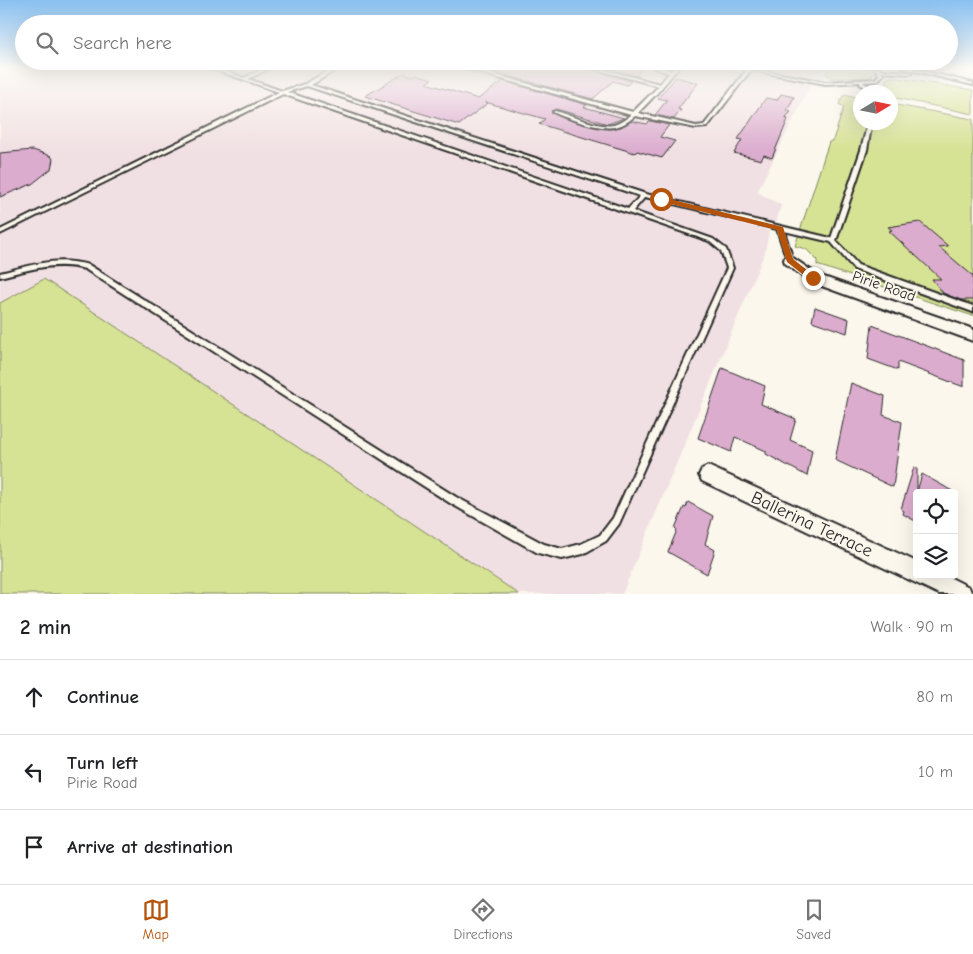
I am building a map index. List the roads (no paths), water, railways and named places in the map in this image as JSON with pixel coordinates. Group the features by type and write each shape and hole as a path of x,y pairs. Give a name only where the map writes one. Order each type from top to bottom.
{"street":[{"name":"Pirie Road","path":"790,260 813,278 973,334"},
{"name":"Ballerina Terrace","path":"708,475 913,571"},
{"path":"930,579 962,594"}],"lane":[{"path":"0,232 275,96"},
{"path":"0,275 57,262 74,262 87,266 453,500 542,549 562,554 583,549 603,538 616,521 730,268 726,252 711,240 294,96"},
{"path":"340,96 644,195 833,241 856,267 973,309"},
{"path":"567,96 688,127 705,126 729,96"},
{"path":"555,112 610,126 617,126 634,114 650,96"},
{"path":"833,241 864,150 868,130"},
{"path":"630,211 644,195"},
{"path":"780,228 790,260"}]}
